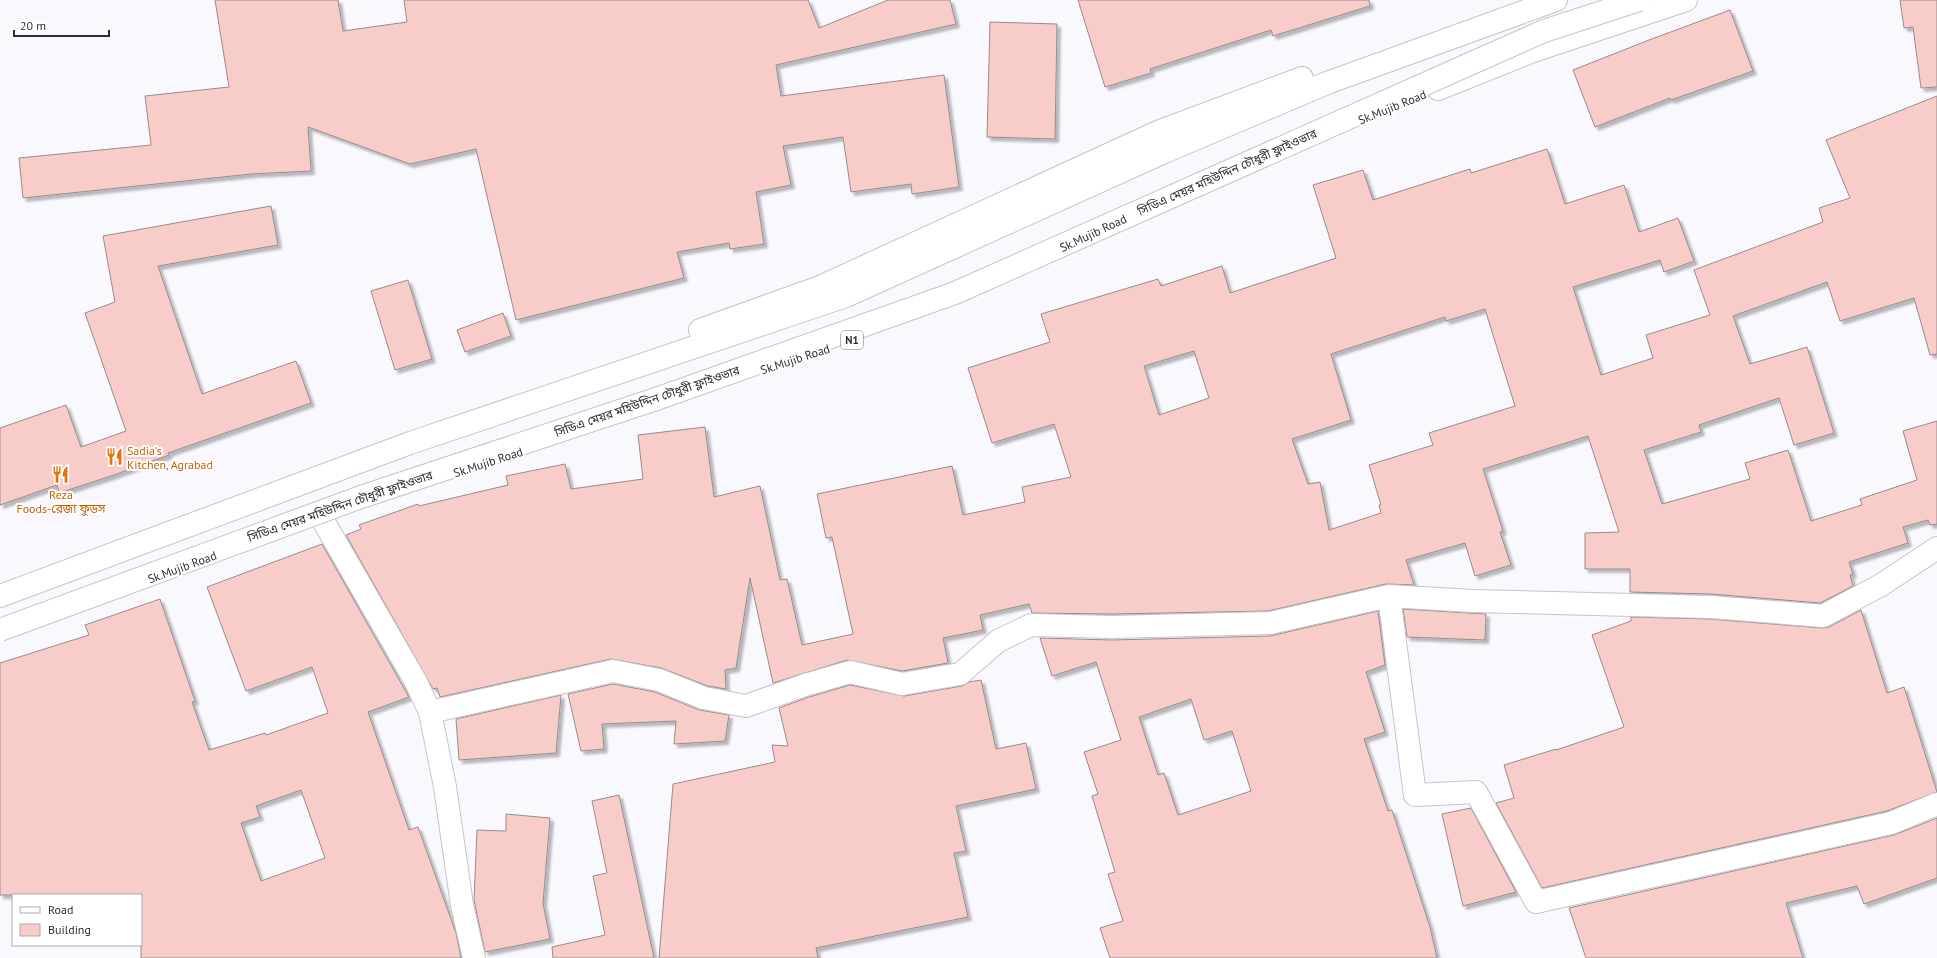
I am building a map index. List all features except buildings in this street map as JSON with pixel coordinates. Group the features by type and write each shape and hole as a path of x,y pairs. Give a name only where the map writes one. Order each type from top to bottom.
{"main road":[{"path":"0,580 820,287 1160,131 1514,0"},
{"path":"0,596 410,443 846,296 1162,153 1320,86 1556,0"},
{"name":"সিডিএ মেয়র মহিউদ্দিন চৌধুরী ফ্লাইওভার","path":"0,631 361,496 659,398 955,293 1544,31 1638,0"},
{"name":"Sk.Mujib Road","path":"0,631 321,517 849,341 970,292 1190,187 1533,51 1686,0"},
{"path":"321,517 416,682 430,712 445,787 462,905 474,958"},
{"path":"430,712 614,671 659,680 704,698 746,706 805,685 850,672 902,684 960,674 998,640 1032,625 1112,626 1270,622 1389,596 1472,601 1711,607 1822,616 1881,585 1937,548"},
{"path":"1389,596 1415,795 1476,792 1536,902 1891,823 1937,804"}],"place":[{"name":"Sadia's Kitchen, Agrabad","path":"114,457"},
{"name":"Reza Foods-রেজা ফুডস","path":"61,475"}]}
